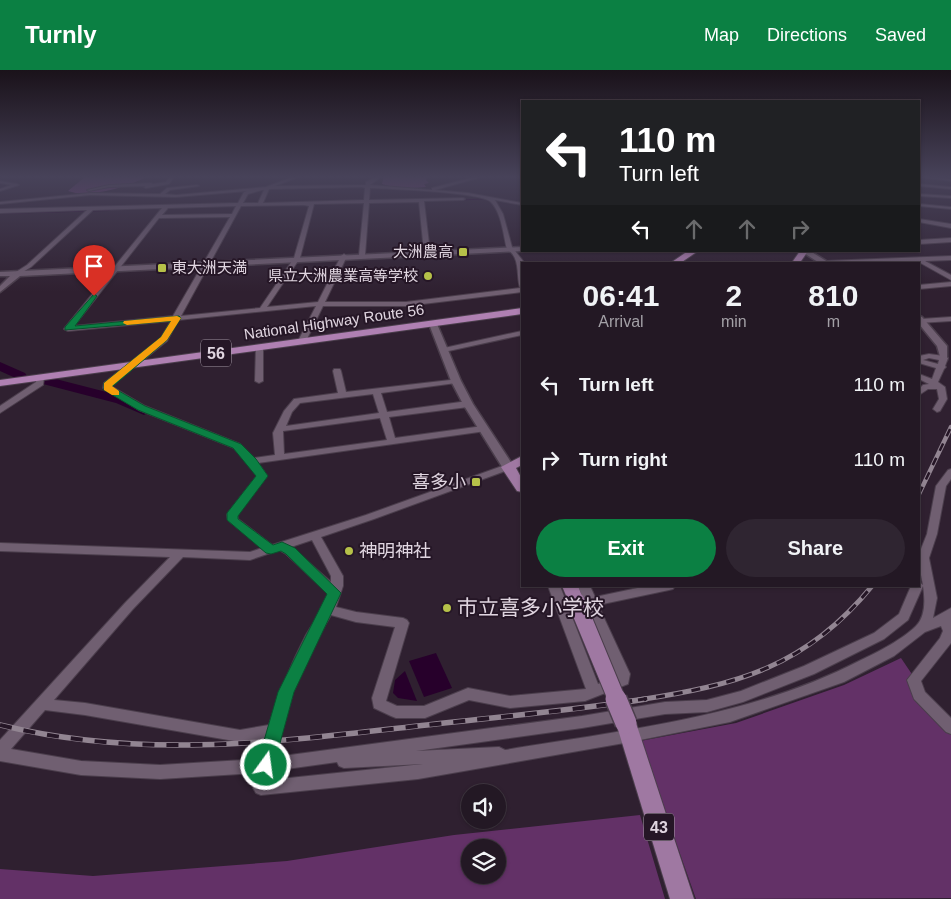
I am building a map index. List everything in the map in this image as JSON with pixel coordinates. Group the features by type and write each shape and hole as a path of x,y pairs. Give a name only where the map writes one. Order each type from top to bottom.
{"highway":[{"path":"676,262 692,252"},
{"name":"National Highway Route 56","path":"0,383 521,311"}],"main road":[{"path":"796,262 808,252"},
{"path":"521,460 508,466 521,485"},
{"name":"43","path":"580,594 631,738 682,899"}],"street":[{"path":"0,290 86,215"},
{"path":"217,215 158,217 68,329 320,304 406,304 521,288"},
{"path":"234,215 164,339 107,385 107,388 142,408 237,446 252,461 262,476 232,515 233,520 276,548 290,551 335,593"},
{"path":"262,310 297,258 309,215"},
{"path":"362,255 365,215"},
{"path":"423,215 427,252"},
{"path":"500,215 511,249 520,261 521,274"},
{"path":"920,221 951,226"},
{"path":"920,242 951,240"},
{"path":"0,274 114,270 297,258 521,248"},
{"path":"808,252 825,262"},
{"path":"302,341 344,256"},
{"path":"915,258 951,278"},
{"path":"845,262 951,258"},
{"path":"935,269 951,268"},
{"path":"920,286 951,284"},
{"path":"920,320 951,319"},
{"path":"920,320 942,346 943,362 936,384"},
{"path":"0,547 239,557 315,536 508,466 468,404 456,381 433,324"},
{"path":"444,350 521,333"},
{"path":"259,347 259,380"},
{"path":"920,359 943,362"},
{"path":"338,371 343,396"},
{"path":"920,376 941,388 943,399 937,409"},
{"path":"0,410 40,383 40,378"},
{"path":"280,457 278,433 288,411 297,401 456,381"},
{"path":"920,392 926,387 936,384"},
{"path":"376,391 392,442"},
{"path":"280,429 468,404"},
{"path":"252,461 483,429"},
{"path":"920,628 929,614 931,598 922,577 924,558 932,534 941,486 950,475"},
{"path":"315,536 337,576 335,593 312,636 286,692 274,731 261,788 418,772 631,738 730,716 839,678 889,652 920,628 948,616 949,631 946,640 914,680 918,695 951,728"},
{"path":"179,555 129,606 0,752 81,768 160,772 266,765 326,758 665,708 707,706 743,696 809,670 879,636 904,617 917,587"},
{"path":"554,587 594,692"},
{"path":"328,609 356,617 403,622 378,698 379,704 389,710 425,712 468,694 510,702 585,695 624,678 580,594 658,587"},
{"path":"41,704 85,709 240,736 274,731"},
{"path":"326,758 346,761 490,754 518,756"}],"shaded area":[{"path":"436,653 452,688 424,697 409,661"},
{"path":"901,658 951,732 951,898 696,899 640,741 736,723 844,685"},
{"path":"405,671 417,701 398,698 393,693 395,680"},
{"path":"640,815 665,899 0,899 0,869 93,876 287,861 454,835"}],"waterway":[{"path":"0,366 20,376"},
{"path":"48,381 121,400 144,411"}],"railway":[{"path":"920,492 951,427"},
{"path":"638,700 707,687 738,679 767,668 795,654 822,636 847,614 871,587"},
{"path":"0,725 52,736 103,742 204,745 357,733 558,711 646,699"}],"slow traffic":[{"path":"116,393 107,388 107,385 164,339 177,318 127,323"}],"place":[{"name":"大洲農高","path":"463,252"},
{"name":"東大洲天満","path":"162,268"},
{"name":"県立大洲農業高等学校","path":"428,276"},
{"name":"喜多小","path":"476,482"},
{"name":"神明神社","path":"349,551"},
{"name":"市立喜多小学校","path":"447,608"}],"route":[{"path":"94,296 68,329 177,318 164,339 107,385 107,388 142,408 237,446 252,461 262,476 232,515 233,520 271,550 282,546 290,551 335,593 332,603 312,636 286,692 276,722 266,765"}]}
